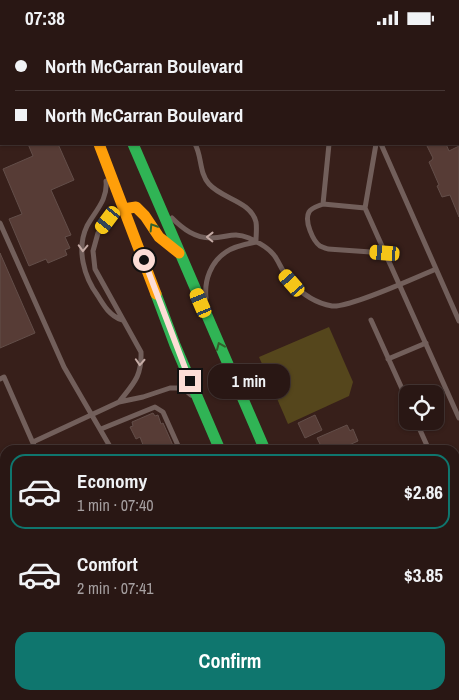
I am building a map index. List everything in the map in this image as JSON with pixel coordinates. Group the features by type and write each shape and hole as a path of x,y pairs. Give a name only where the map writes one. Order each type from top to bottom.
{"main road":[{"path":"133,145 263,445"},
{"path":"101,148 123,209 218,445"},
{"path":"123,209 136,207 144,213 165,242 181,254"}],"lane":[{"path":"195,145 203,173 208,183 219,193 246,207 253,214 256,223 256,241"},
{"path":"323,204 329,145"},
{"path":"376,145 365,208 459,418"},
{"path":"381,145 459,321"},
{"path":"101,148 106,187 98,210 87,227 82,242 83,262 87,278 94,292 109,312 115,318 122,320"},
{"path":"365,208 323,204 313,208 308,213 307,219 312,235 320,246 328,249 385,253"},
{"path":"159,205 181,228 198,236 212,238 238,234 256,241 269,249 276,257 283,273 301,293 316,301 333,306 400,285 436,269"},
{"path":"119,402 137,378 141,365 140,353 135,340 122,320 117,307 95,269 93,251 98,233 108,220 123,209"},
{"path":"0,223 64,367 109,445"},
{"path":"208,319 207,278 213,266 226,252 256,241"},
{"path":"371,320 400,385"},
{"path":"388,359 426,343"},
{"path":"0,379 4,377 34,445"},
{"path":"33,442 119,402 143,397 170,388 183,388 198,399"},
{"path":"100,429 155,407 163,412 178,445"},
{"path":"420,430 427,445"}],"shaded area":[{"path":"329,327 353,382 349,396 288,424 259,357"}],"building":[{"path":"28,145 58,145 74,180 51,190 71,235 65,237 70,248 65,250 67,255 48,263 46,259 29,266 9,219 22,214 3,169 33,156"},
{"path":"426,145 446,145 449,151 459,146 459,217 450,195 442,197 437,186 439,185 429,162 433,158"},
{"path":"0,253 35,333 0,348"},
{"path":"153,413 155,416 158,415 173,445 143,445 140,437 136,439 130,427 133,426 132,422"},
{"path":"315,415 322,430 305,438 298,423"},
{"path":"347,425 350,431 353,429 358,441 349,445 320,445 317,438"}],"traffic: fast":[{"path":"133,145 263,445"},
{"path":"156,294 175,345 218,445"}],"traffic: slow":[{"path":"99,145 156,294"},
{"path":"123,209 136,207 145,216 159,237 179,253"}],"route":[{"path":"144,260 190,381"}]}
